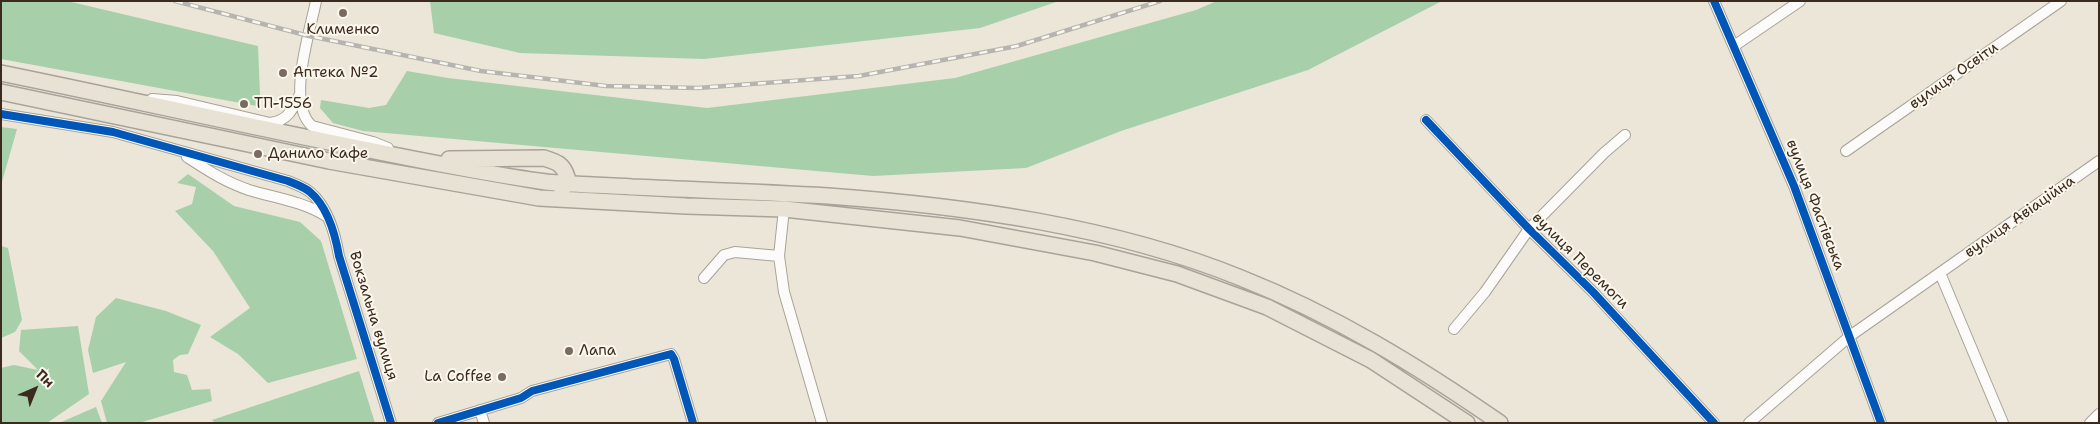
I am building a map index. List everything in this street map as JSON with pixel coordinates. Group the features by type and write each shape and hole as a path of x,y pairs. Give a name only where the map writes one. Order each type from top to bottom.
{"highway":[{"path":"1,73 415,159 547,182 830,196 962,209 1046,224 1143,245 1237,276 1281,294 1340,322 1390,350 1500,423"},
{"path":"1,92 329,161 549,200 784,209 960,228 1095,253 1177,274 1267,307 1371,360 1467,423"},
{"path":"415,159 544,158 558,162 564,169 567,177 566,183 564,188 549,200"}],"street":[{"path":"316,1 300,93 306,120 312,126 373,142 415,159"},
{"name":"вулиця Фастівська","path":"1714,1 1794,186 1881,423"},
{"path":"1734,46 1800,1"},
{"name":"вулиця Освіти","path":"1846,151 2061,1"},
{"path":"100,93 176,101 270,123 282,122 300,93"},
{"path":"1,114 113,132 288,181 299,186 299,196 293,202"},
{"name":"вулиця Перемоги","path":"1426,120 1529,229 1594,292 1714,423"},
{"path":"1454,329 1485,292 1529,229 1604,152 1625,135"},
{"path":"180,152 219,178 247,189 304,204 328,218"},
{"name":"вулиця Авіаційна","path":"1750,423 1850,336 2099,161"},
{"path":"247,189 247,182 255,173"},
{"name":"Вокзальна вулиця","path":"299,186 310,192 328,218 334,231 339,256 391,423"},
{"path":"784,209 779,256 784,292 822,423"},
{"path":"704,278 724,255 735,252 779,256"},
{"path":"1940,273 2002,423"},
{"path":"438,423 522,398 532,391 665,354 671,354 674,359 693,423"},
{"path":"480,410 484,423"},
{"path":"2090,423 2099,414"}],"green space":[{"path":"1,1 67,1 258,46 260,94 257,106 1,59"},
{"path":"430,1 1059,1 980,28 704,59 520,53 434,33"},
{"path":"1217,1 1442,1 1308,70 1121,131 1026,168 873,176 363,131 333,123 320,108 321,100 369,108 386,105 407,71 448,78 707,108 955,78 1196,10"},
{"path":"1,127 17,129 2,182 1,182"},
{"path":"188,174 234,206 300,222 321,241 357,359 268,383 238,354 210,337 250,308 213,251 175,211 192,204 196,187 177,183"},
{"path":"1,246 8,248 22,320 15,332 1,338"},
{"path":"116,298 166,311 201,325 188,354 180,355 173,360 174,372 187,375 192,390 210,389 212,401 139,423 107,423 101,401 126,362 93,373 88,350 96,317"},
{"path":"78,326 89,394 47,423 1,423 1,368 14,365 38,370 19,351 21,330"},
{"path":"359,371 375,423 215,423 212,420"},
{"path":"96,407 102,423 59,423"}],"railway":[{"path":"175,1 309,36 481,71 606,86 698,88 859,76 1017,46 1160,1"}],"cycle path":[{"path":"1714,1 1794,186 1881,423"},
{"path":"1,114 113,132 288,181 310,192 322,205 333,230 339,256 391,423"},
{"path":"1426,120 1529,229 1593,292 1714,423"},
{"path":"438,423 521,398 532,391 671,354 693,423"}],"place":[{"name":"Клименко","path":"343,13"},
{"name":"Аптека №2","path":"283,73"},
{"name":"ТП-1556","path":"244,104"},
{"name":"Данило Кафе","path":"258,154"},
{"name":"Лапа","path":"569,351"},
{"name":"La Coffee","path":"502,377"}]}
